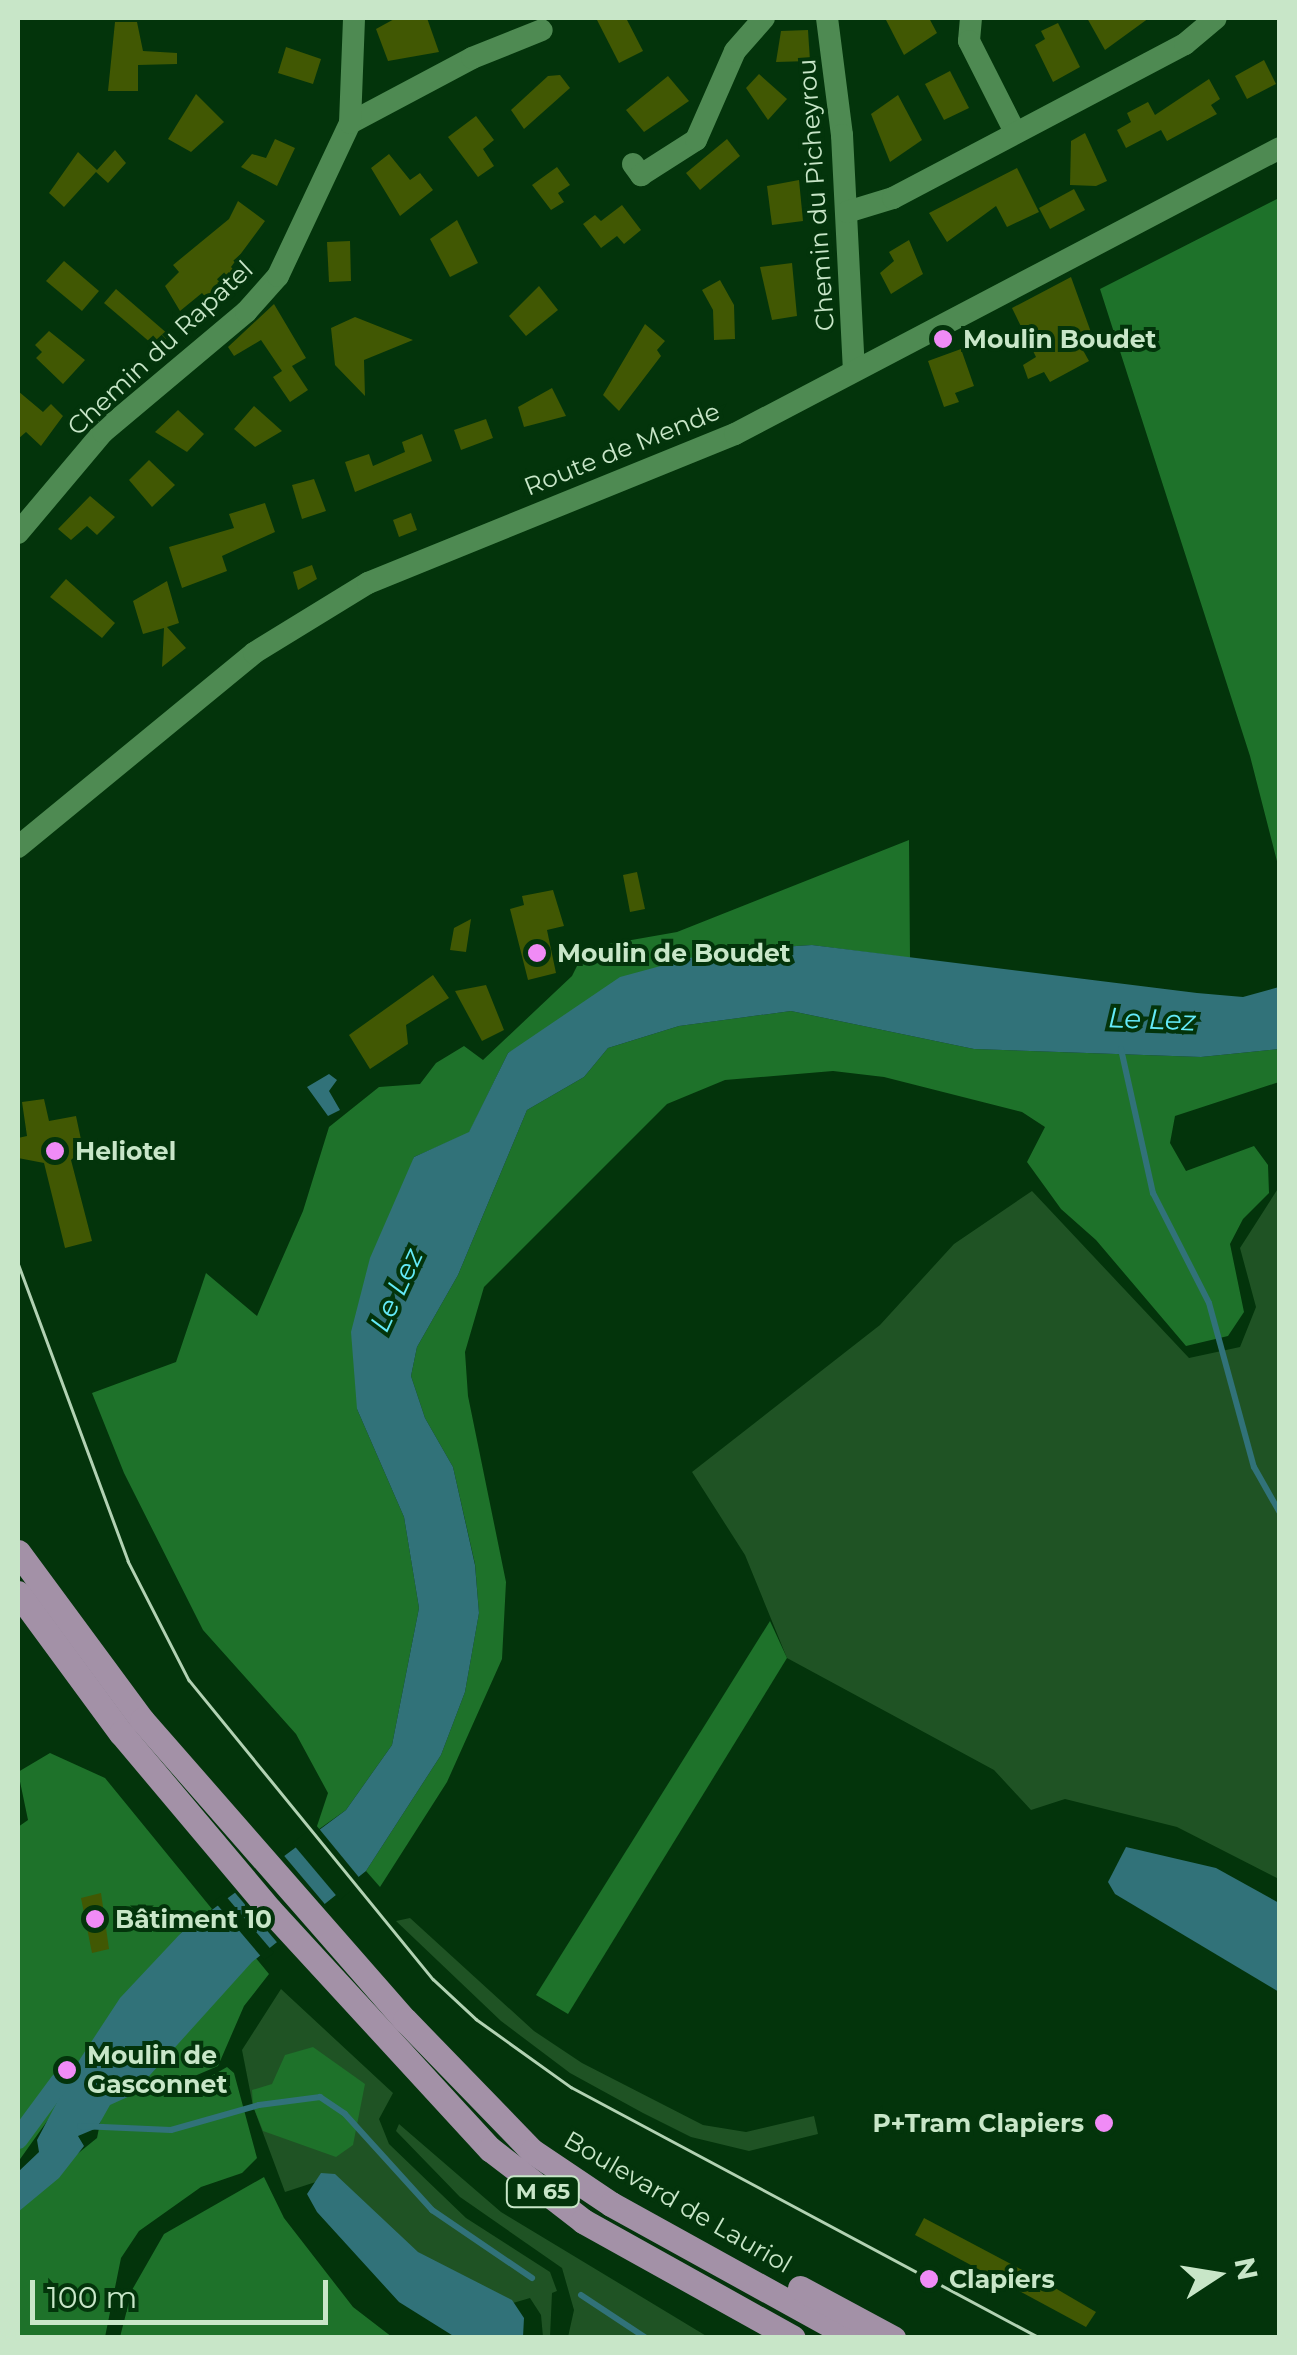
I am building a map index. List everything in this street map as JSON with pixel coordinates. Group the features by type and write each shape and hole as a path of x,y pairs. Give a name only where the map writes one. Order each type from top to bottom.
{"main road":[{"name":"M 65","path":"18,1537 100,1666"},
{"name":"M 65","path":"18,1552 100,1666"},
{"name":"M 65","path":"18,1593 206,1835 338,1988 530,2182 642,2256 793,2338"},
{"name":"Boulevard de Lauriol","path":"100,1666 360,1970 532,2151 683,2243 854,2338"},
{"name":"M 65","path":"683,2243 793,2284 892,2338"}],"street":[{"name":"Chemin du Rapatel","path":"18,534 103,432 246,312 278,276 350,124 354,18"},
{"path":"633,164 642,175 696,140 735,51 764,18"},
{"name":"Chemin du Picheyrou","path":"827,18 847,212 854,370"},
{"path":"970,18 969,41 1015,132"},
{"path":"847,212 893,198 1185,44 1216,18"},
{"path":"350,124 472,58 542,30"},
{"name":"Route de Mende","path":"18,847 254,653 368,583 701,449 1280,148"}],"green space":[{"path":"1279,198 1279,869 1250,756 1100,289"},
{"path":"909,840 910,958 812,945 716,951 508,1053 469,1133 414,1157 357,1409 404,1517 419,1608 392,1745 346,1810 315,1832 328,1793 296,1734 203,1630 124,1473 92,1393 176,1362 206,1273 257,1316 303,1211 329,1127 379,1087 420,1084 436,1063 464,1046 483,1060 572,976 586,948 677,932"},
{"path":"791,1011 974,1049 1201,1057 1279,1049 1279,1082 1175,1116 1170,1143 1186,1171 1254,1146 1268,1165 1269,1193 1243,1219 1230,1244 1244,1312 1228,1336 1186,1346 1096,1240 1061,1209 1027,1162 1045,1127 1022,1112 884,1077 833,1071 725,1080 667,1104 484,1287 465,1352 468,1396 506,1582 502,1659 447,1782 380,1887 366,1871 441,1755 465,1692 479,1613 475,1564 453,1467 425,1418 411,1376 417,1347 458,1275 527,1110 584,1077 608,1048 679,1026"},
{"path":"1279,1187 1279,1879 1177,1827 1065,1799 1031,1810 994,1770 787,1658 745,1555 692,1472 880,1325 954,1244 1032,1191 1189,1358 1240,1347 1256,1307 1240,1248"},
{"path":"770,1621 787,1658 568,2014 536,1995"},
{"path":"50,1753 105,1778 212,1909 181,1933 18,2162 18,1827 28,1820 18,1772"},
{"path":"410,1918 534,2031 582,2063 703,2125 746,2132 814,2116 818,2134 749,2151 691,2137 643,2113 570,2073 501,2021 396,1921"},
{"path":"255,1957 269,1974 244,2006 218,2066 176,2084 141,2076"},
{"path":"281,1989 393,2093 379,2119 389,2144 466,2218 550,2272 557,2291 552,2293 550,2337 543,2337 541,2315 530,2298 513,2303 413,2250 328,2178 285,2192 253,2106 242,2050"},
{"path":"313,2047 365,2084 353,2145 336,2157 263,2131 253,2106 252,2090 272,2084 285,2055"},
{"path":"227,2067 234,2073 257,2158 242,2173 201,2187 139,2231 121,2258 105,2337 18,2337 18,2202 97,2138 105,2098 139,2080 187,2090"},
{"path":"399,2124 501,2212 708,2337 568,2337 574,2310 562,2268 460,2197 396,2131"},
{"path":"264,2177 284,2218 353,2307 392,2337 120,2337 132,2290 164,2234"}],"water":[{"name":"Le Lez","path":"812,945 1197,993 1243,997 1279,987 1279,1049 1201,1057 974,1049 791,1011 679,1026 608,1048 584,1077 527,1110 458,1275 417,1347 411,1376 425,1418 453,1467 475,1565 479,1613 465,1692 441,1755 366,1871 252,1962 132,2095 110,2105 97,2128 78,2136 84,2146 59,2178 18,2212 18,2172 39,2152 37,2140 80,2059 120,1998 181,1933 346,1810 392,1745 419,1608 404,1517 357,1409 351,1332 370,1258 414,1157 469,1132 508,1053 620,977 716,951"},
{"path":"329,1074 337,1080 329,1091 340,1110 328,1116 307,1087"},
{"path":"1126,1847 1216,1868 1279,1903 1279,1992 1115,1894 1108,1882"},
{"path":"321,2173 335,2174 418,2252 512,2300 524,2318 523,2337 455,2337 399,2302 317,2212 307,2194"}],"pier":[{"path":"316,1825 362,1881 340,1900 292,1843"},
{"path":"280,1851 329,1909 281,1947 231,1888"},
{"path":"224,1894 274,1953 264,1960 214,1901"}],"building":[{"path":"396,18 427,18 439,52 388,61 376,29"},
{"path":"596,18 626,18 643,51 619,63"},
{"path":"885,18 929,18 937,33 904,55"},
{"path":"1087,18 1149,18 1105,50"},
{"path":"115,22 137,22 143,51 177,53 177,64 138,65 138,91 108,91"},
{"path":"1058,23 1080,67 1053,82 1035,45 1045,39 1041,31"},
{"path":"808,30 810,61 776,62 781,31"},
{"path":"286,47 321,59 313,84 278,73"},
{"path":"1264,60 1276,84 1247,99 1235,76"},
{"path":"950,71 969,108 944,120 925,84"},
{"path":"759,74 787,99 768,120 746,88"},
{"path":"560,75 570,88 524,129 511,110 548,76"},
{"path":"668,76 689,101 644,132 626,110"},
{"path":"1209,79 1220,99 1211,105 1217,114 1167,141 1161,130 1126,148 1117,130 1131,122 1127,113 1148,102 1155,115"},
{"path":"196,94 224,122 191,152 168,139"},
{"path":"898,95 922,140 890,162 871,114"},
{"path":"476,116 494,140 483,149 494,166 478,177 448,137"},
{"path":"1085,133 1107,181 1096,186 1070,185 1071,141"},
{"path":"275,139 295,148 277,186 241,167 252,154 266,158"},
{"path":"727,139 740,156 700,190 686,173"},
{"path":"115,150 126,163 108,183 96,172 64,207 49,193 78,152 97,170"},
{"path":"389,154 410,180 420,173 433,190 400,216 371,168"},
{"path":"557,167 570,185 558,193 564,202 551,210 532,185"},
{"path":"1017,168 1039,212 1007,227 996,206 947,242 929,213"},
{"path":"799,180 803,221 772,225 767,186"},
{"path":"1074,189 1085,210 1050,229 1039,208"},
{"path":"238,201 265,221 231,267 239,276 209,301 202,293 180,311 165,286 179,272 173,265 229,219"},
{"path":"622,205 641,230 624,244 617,236 601,248 583,224 595,215 601,221"},
{"path":"457,220 478,263 450,277 430,239"},
{"path":"909,240 923,274 891,294 880,273 894,261 889,252"},
{"path":"350,241 351,281 329,282 327,242"},
{"path":"64,261 99,291 82,311 46,281"},
{"path":"792,263 797,316 772,320 760,267"},
{"path":"1071,277 1092,335 1079,343 1089,361 1050,382 1044,372 1028,379 1023,365 1036,357 1012,308"},
{"path":"720,280 734,305 735,339 714,340 713,310 702,290"},
{"path":"539,286 558,310 526,336 509,316"},
{"path":"116,289 169,335 158,349 104,303"},
{"path":"274,304 306,358 292,366 308,390 290,402 273,377 282,371 261,340 234,356 228,347"},
{"path":"355,317 413,340 364,360 365,396 335,365 331,328"},
{"path":"645,324 665,341 657,350 661,356 619,411 603,395"},
{"path":"49,331 85,360 63,384 36,358 42,352 35,345"},
{"path":"961,349 974,386 955,393 959,402 944,407 928,361"},
{"path":"552,388 566,416 524,427 518,407"},
{"path":"18,391 43,412 51,404 63,416 41,446 26,432 18,439"},
{"path":"254,406 282,431 255,447 234,429"},
{"path":"178,410 204,434 187,452 155,432"},
{"path":"486,419 493,438 461,450 454,430"},
{"path":"422,434 432,461 355,492 345,462 369,454 373,466 405,452 402,442"},
{"path":"149,460 175,485 152,507 129,480"},
{"path":"314,479 326,511 302,519 292,485"},
{"path":"90,496 115,517 97,535 87,526 71,540 58,529"},
{"path":"265,503 275,532 222,556 227,571 182,588 169,547 234,528 229,514"},
{"path":"411,513 417,530 399,537 393,520"},
{"path":"312,565 317,579 298,590 293,572"},
{"path":"66,579 115,623 102,638 50,597"},
{"path":"167,581 179,623 167,627 186,648 162,667 164,628 143,634 133,601"},
{"path":"637,872 645,909 630,912 623,875"},
{"name":"Moulin de Boudet","path":"553,890 564,926 547,930 556,973 528,980 510,909 524,905 522,896"},
{"path":"471,919 466,952 450,950 454,928"},
{"path":"433,975 449,998 406,1025 408,1044 370,1069 349,1035"},
{"path":"486,985 504,1030 482,1041 455,991"},
{"path":"44,1099 49,1121 76,1116 83,1149 71,1160 92,1241 65,1248 44,1163 18,1158 18,1138 27,1136 22,1102"},
{"name":"Bâtiment 10","path":"101,1893 109,1949 92,1953 81,1898"},
{"path":"924,2218 1096,2312 1086,2327 915,2235"}],"waterway":[{"path":"1121,1049 1153,1193 1209,1303 1254,1467 1280,1513"},
{"path":"18,2139 60,2082"},
{"path":"80,2126 171,2130 259,2105 320,2097 345,2114 432,2210 532,2278"},
{"path":"581,2295 646,2338"}],"tram line":[{"path":"18,1263 128,1561 189,1680 433,1979 476,2019 571,2087 1040,2338"}],"place":[{"name":"Moulin Boudet","path":"943,339"},
{"name":"Moulin de Boudet","path":"537,953"},
{"name":"Heliotel","path":"55,1151"},
{"name":"Bâtiment 10","path":"95,1919"},
{"name":"Moulin de Gasconnet","path":"67,2070"},
{"name":"P+Tram Clapiers","path":"1104,2123"},
{"name":"Clapiers","path":"929,2279"}]}
